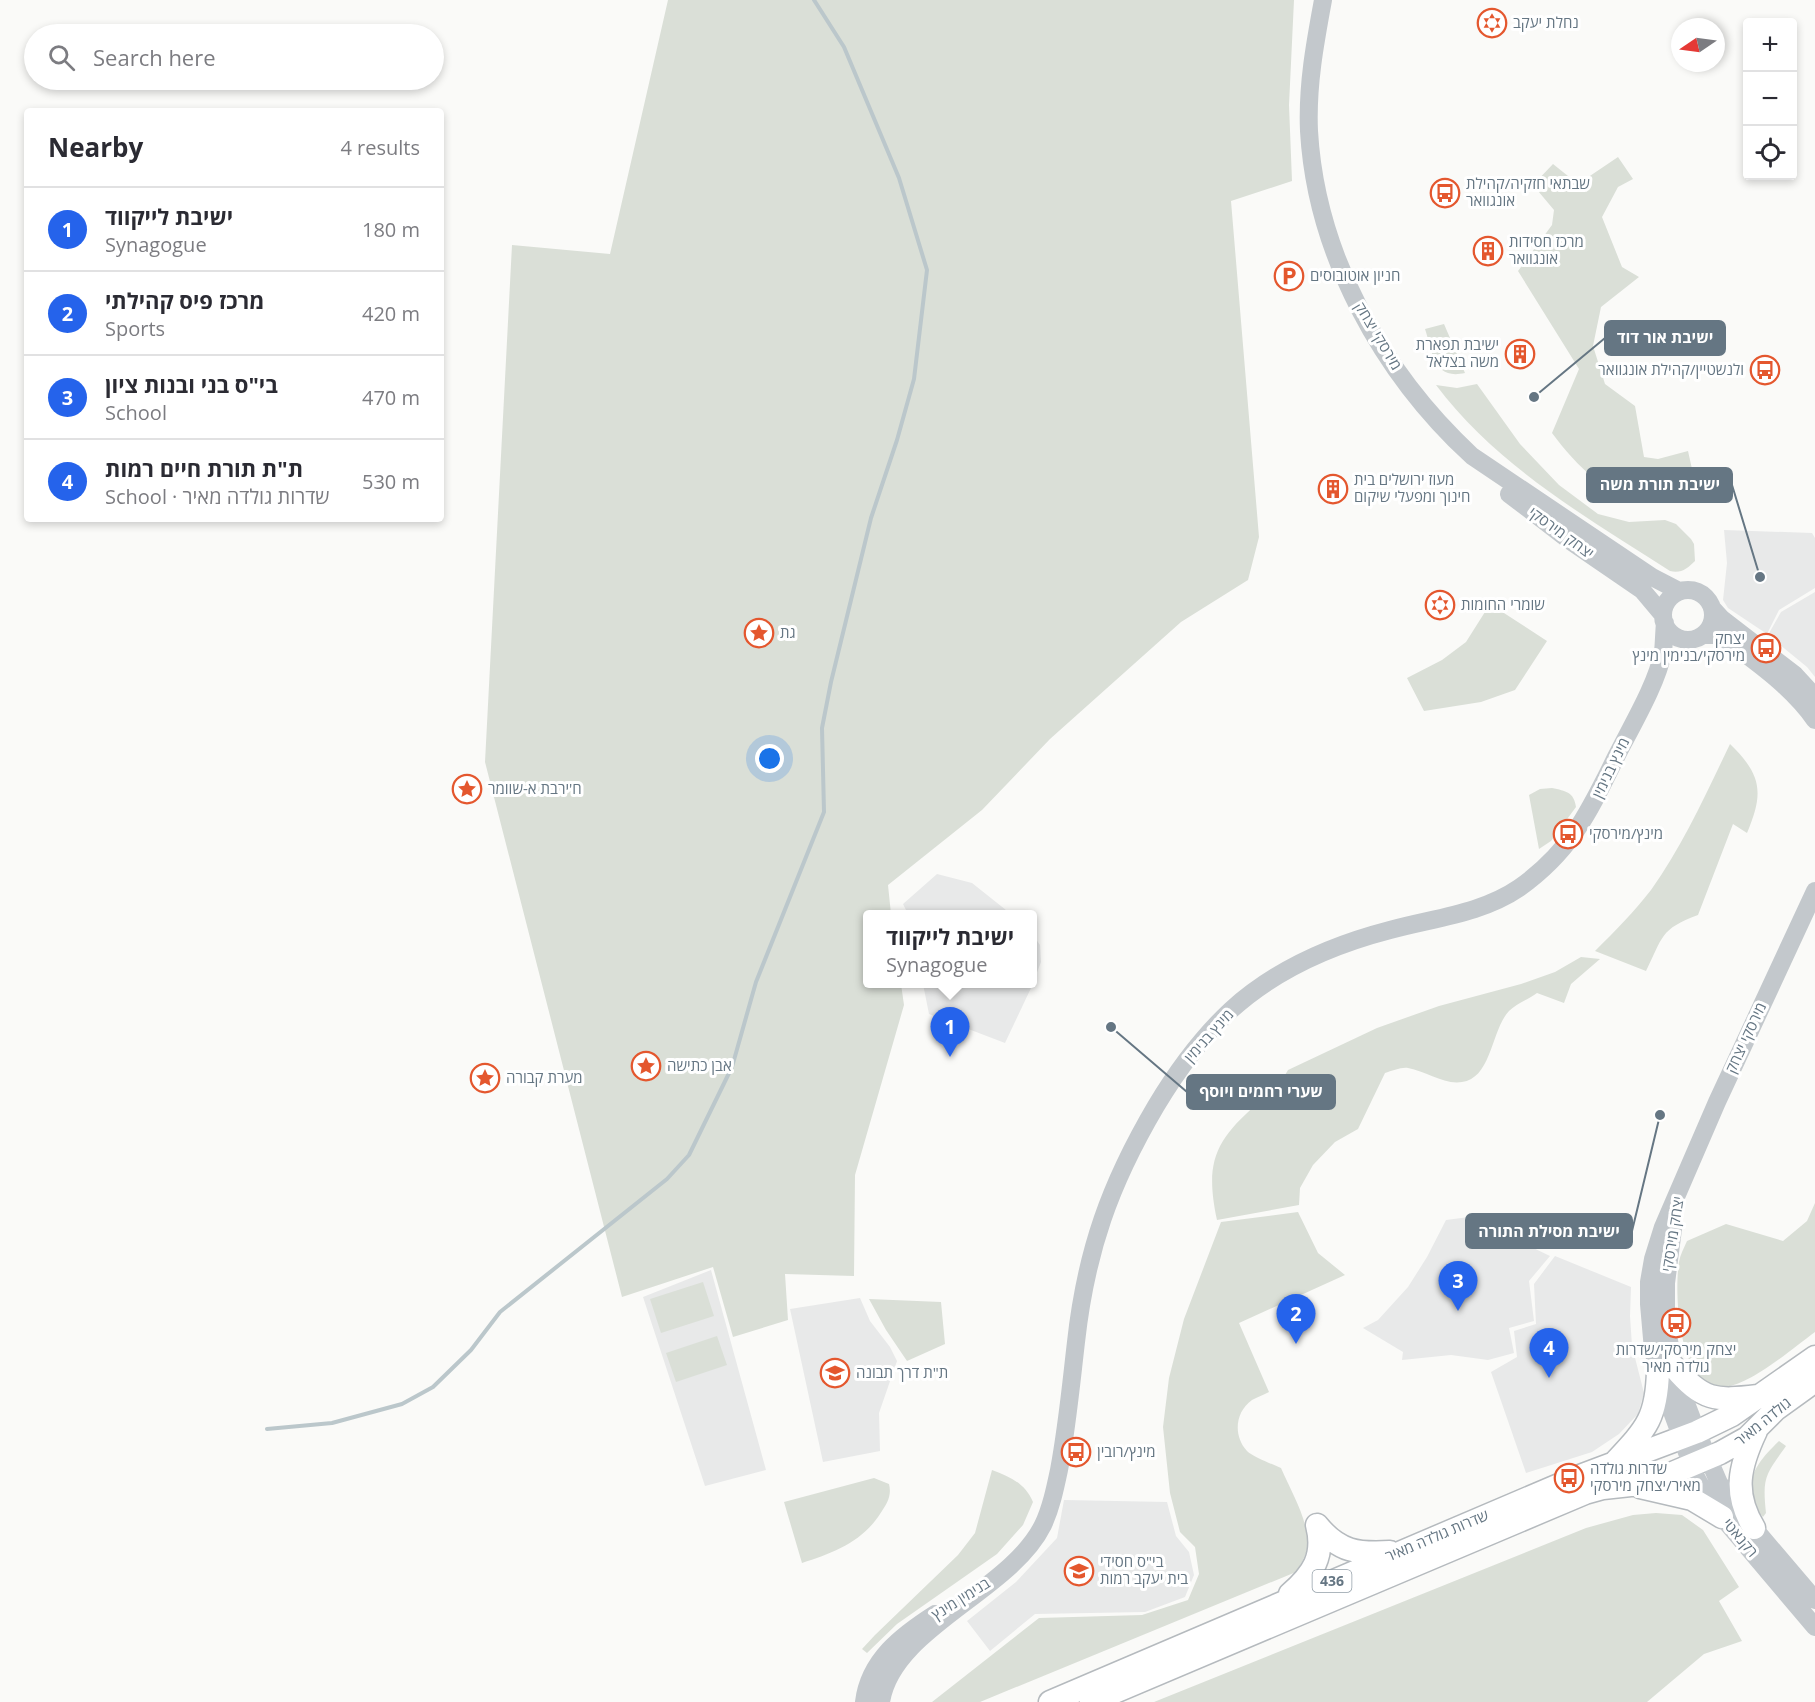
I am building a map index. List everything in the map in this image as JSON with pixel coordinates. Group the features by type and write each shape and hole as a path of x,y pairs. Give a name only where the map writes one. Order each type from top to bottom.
{"main road":[{"name":"שדרות גולדה מאיר","path":"1050,1702 1580,1476 1689,1435 1732,1415 1815,1357"},
{"path":"1614,1463 1648,1423 1666,1369 1697,1391 1707,1395 1721,1399 1758,1396"},
{"name":"גולדה מאיר","path":"1699,1463 1736,1445 1756,1430 1776,1409 1815,1381"},
{"path":"1754,1528 1745,1513 1740,1490 1744,1464 1756,1430"},
{"name":"שדרות גולדה מאיר","path":"1091,1702 1585,1493 1603,1488 1649,1483 1699,1463"},
{"path":"1632,1486 1692,1499 1722,1517"},
{"path":"1278,1604 1299,1586 1313,1569 1321,1539 1317,1526 1330,1539 1346,1549 1369,1553 1403,1551"}],"street":[{"name":"מירסקי יצחק","path":"1316,0 1309,84 1309,131 1315,177 1332,242 1361,312 1384,350 1424,406 1462,446 1493,471 1589,535"},
{"name":"יצחק מירסקי","path":"1462,446 1509,494 1569,540 1642,590 1664,619"},
{"name":"יצחק מירסקי","path":"1589,535 1665,585 1679,591"},
{"path":"1650,687 1663,653 1667,600 1679,591 1693,590 1705,596 1722,619 1795,675 1815,697"},
{"path":"1650,687 1671,659 1699,637 1712,623 1712,608"},
{"path":"1664,619 1668,630 1680,639 1714,635 1724,638 1787,688 1802,702 1815,720"},
{"name":"מינץ בנימין","path":"998,1576 1031,1545 1048,1511 1066,1432 1080,1309 1089,1261 1122,1166 1173,1078 1201,1041 1233,1008 1294,965 1336,946 1387,930 1486,905 1502,898 1534,876 1560,851 1581,826 1650,687"},
{"name":"מירסקי יצחק","path":"1680,1186 1815,891"},
{"name":"יצחק מירסקי","path":"1680,1186 1668,1256 1666,1369 1689,1435"},
{"name":"רקנאטי","path":"1689,1435 1699,1463 1704,1492 1722,1517 1815,1627"},
{"name":"רקנאטי","path":"1699,1463 1719,1483 1815,1600"},
{"name":"בנימין מינץ","path":"864,1702 873,1670 900,1638 998,1576"},
{"name":"בנימין מינץ","path":"881,1702 888,1678 901,1658 917,1642 998,1576"}],"shaded area":[{"path":"668,0 1294,0 1289,105 1292,181 1231,201 1259,537 1248,580 1181,622 1050,739 982,810 888,885 891,910 863,910 863,988 902,988 904,1005 855,1175 854,1276 785,1274 788,1320 733,1337 713,1267 622,1297 485,762 512,245 610,254"},
{"path":"1618,157 1633,179 1618,187 1602,217 1622,267 1639,277 1601,307 1593,346 1605,384 1635,406 1644,457 1658,459 1688,451 1694,478 1673,492 1652,498 1633,497 1615,491 1597,481 1566,451 1552,433 1579,369 1518,271 1552,225 1554,210 1533,185 1553,164 1578,184"},
{"path":"1444,324 1465,373 1446,372 1436,363 1425,329"},
{"path":"1477,384 1520,444 1559,485 1598,514 1629,522 1665,520 1676,524 1694,544 1695,561 1681,571 1670,571 1575,510 1544,488 1486,440 1436,385 1457,388"},
{"path":"1724,530 1812,533 1815,538 1815,588 1779,610 1767,634 1728,608 1723,600 1727,563"},
{"path":"1815,592 1815,677 1807,667 1768,635 1781,612"},
{"path":"1490,604 1547,641 1515,690 1481,702 1424,711 1407,678 1442,660 1466,642"},
{"path":"1730,744 1749,765 1754,775 1758,795 1756,807 1747,833 1733,824 1698,915 1669,930 1660,942 1646,971 1595,951 1638,906 1663,873 1694,819"},
{"path":"1552,788 1571,795 1576,807 1551,841 1539,849 1529,795 1540,789"},
{"path":"937,874 972,883 1006,910 906,910 903,904"},
{"path":"1037,941 1040,945 1041,962 1037,972"},
{"path":"1581,957 1600,959 1571,984 1564,1003 1537,993 1509,1011 1503,1019 1485,1063 1472,1079 1448,1082 1408,1068 1385,1073 1358,1129 1335,1142 1313,1165 1300,1188 1299,1205 1217,1220 1212,1183 1216,1155 1222,1142 1242,1117 1278,1084 1288,1070 1377,1028 1439,1006 1521,984 1555,972"},
{"path":"924,988 1031,988 1005,1043 929,1014"},
{"path":"1815,1203 1815,1332 1772,1364 1747,1379 1725,1387 1709,1384 1697,1374 1688,1358 1682,1338 1677,1295 1679,1262 1687,1241 1726,1224 1783,1241 1807,1221"},
{"path":"1298,1212 1318,1253 1345,1275 1239,1323 1269,1392 1246,1405 1238,1424 1239,1438 1247,1451 1281,1468 1301,1513 1307,1532 1308,1545 1296,1572 980,1702 932,1702 1039,1618 1142,1615 1188,1600 1199,1574 1195,1547 1180,1532 1170,1493 1163,1427 1169,1378 1184,1319 1221,1222"},
{"path":"1469,1217 1550,1256 1529,1281 1534,1321 1509,1328 1514,1353 1488,1360 1451,1355 1402,1360 1403,1352 1363,1328 1378,1320 1408,1287 1446,1220"},
{"path":"1555,1256 1631,1287 1632,1346 1644,1393 1638,1414 1619,1434 1592,1452 1526,1473 1491,1372 1517,1357 1514,1331 1536,1324 1534,1284"},
{"path":"711,1270 766,1470 705,1486 643,1297"},
{"path":"703,1282 714,1316 661,1333 650,1299"},
{"path":"860,1298 870,1321 890,1347 897,1361 879,1413 880,1451 823,1462 790,1309"},
{"path":"869,1299 941,1302 945,1344 907,1361"},
{"path":"717,1336 727,1365 676,1382 666,1353"},
{"path":"1779,1441 1786,1446 1767,1476 1765,1483 1766,1513 1763,1517 1752,1496 1753,1476 1763,1458"},
{"path":"992,1470 1016,1482 1030,1495 1033,1502 1023,1525 997,1554 897,1624 867,1653 862,1649 958,1555 975,1533"},
{"path":"874,1478 889,1484 890,1492 887,1503 873,1524 846,1545 802,1563 784,1502"},
{"path":"1064,1500 1167,1502 1176,1536 1189,1552 1194,1575 1185,1597 1145,1612 1035,1614 990,1651 967,1621 1016,1582 1057,1538"},
{"path":"1656,1513 1682,1515 1703,1530 1739,1587 1719,1601 1742,1641 1704,1654 1647,1702 1154,1702 1586,1528 1633,1515"}],"waterway":[{"path":"267,1429 332,1423 402,1404 433,1387 471,1350 500,1312 667,1179 689,1155 732,1067 756,982 824,812 822,728 871,518 914,379 927,270 899,178 844,47 814,0"}],"place":[{"name":"נחלת יעקב","path":"1492,23"},
{"name":"שבתאי חזקיה/קהילת אונגוואר","path":"1445,193"},
{"name":"מרכז חסידות אונגוואר","path":"1488,251"},
{"name":"חניון אוטובוסים","path":"1289,276"},
{"name":"ישיבת תפארת משה בצלאל","path":"1520,354"},
{"name":"ולנשטיין/קהילת אונגוואר","path":"1765,370"},
{"name":"ישיבת אור דוד","path":"1534,397"},
{"name":"מעוז ירושלים בית חינוך ומפעלי שיקום","path":"1333,489"},
{"name":"ישיבת תורת משה","path":"1760,577"},
{"name":"שומרי החומות","path":"1440,605"},
{"name":"גת","path":"759,633"},
{"name":"יצחק מירסקי/בנימין מינץ","path":"1766,648"},
{"name":"ח'ירבת א-שוומר","path":"467,789"},
{"name":"מינץ/מירסקי","path":"1568,834"},
{"name":"שערי רחמים ויוסף","path":"1111,1027"},
{"name":"ישיבת לייקווד","path":"950,1057"},
{"name":"אבן כתישה","path":"646,1066"},
{"name":"מערת קבורה","path":"485,1078"},
{"name":"ישיבת מסילת התורה","path":"1660,1115"},
{"name":"בי\"ס בני ובנות ציון","path":"1458,1311"},
{"name":"יצחק מירסקי/שדרות גולדה מאיר","path":"1676,1323"},
{"name":"מרכז פיס קהילתי","path":"1296,1344"},
{"name":"ת\"ת דרך תבונה","path":"835,1373"},
{"name":"ת\"ת תורת חיים רמות","path":"1549,1378"},
{"name":"מינץ/רובין","path":"1076,1452"},
{"name":"שדרות גולדה מאיר/יצחק מירסקי","path":"1569,1478"},
{"name":"בי\"ס חסידי בית יעקב רמות","path":"1079,1571"}]}
